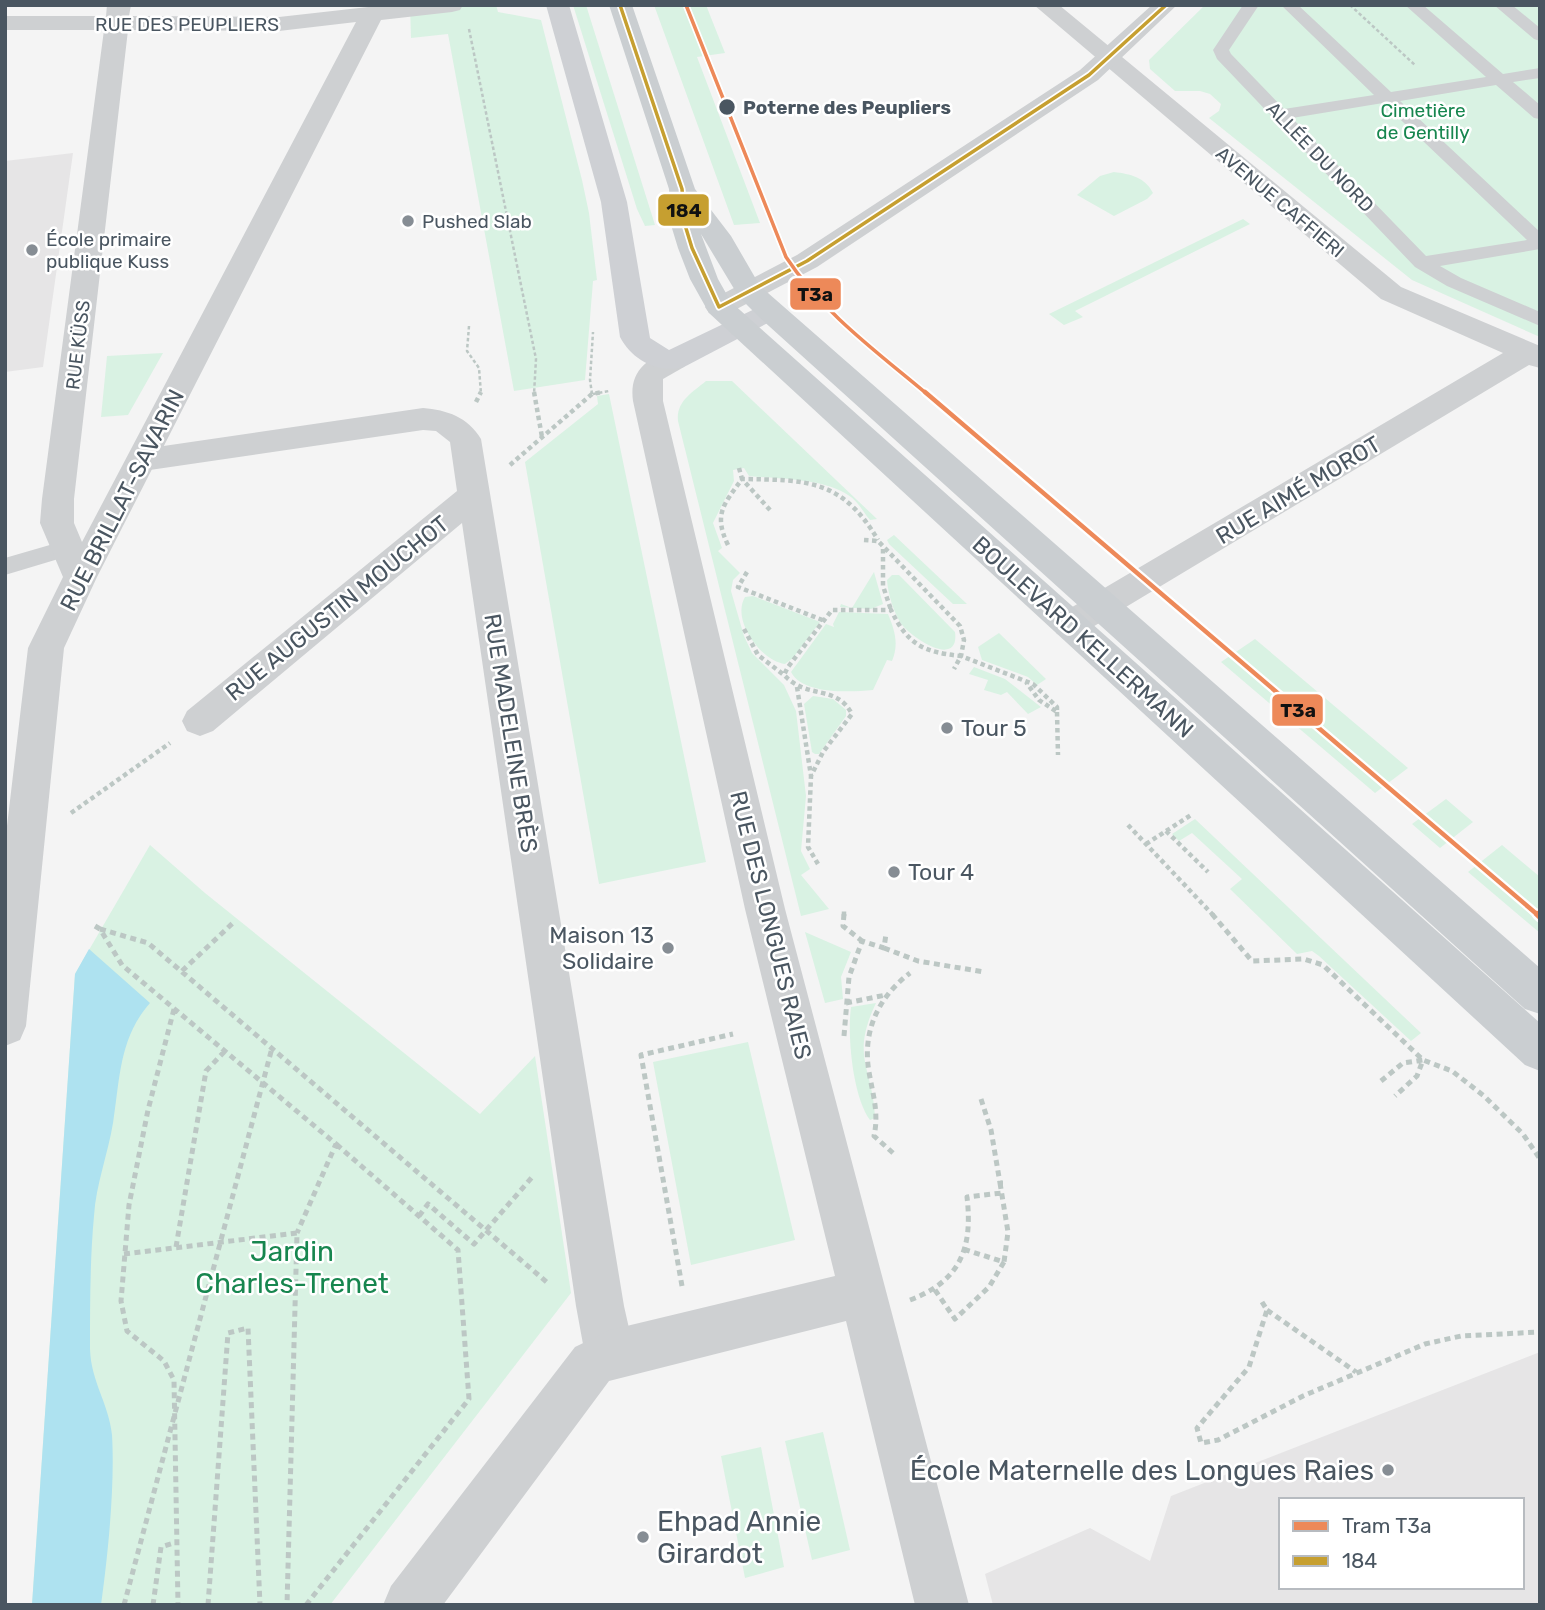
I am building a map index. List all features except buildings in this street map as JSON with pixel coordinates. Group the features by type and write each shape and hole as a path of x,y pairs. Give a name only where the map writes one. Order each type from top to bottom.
{"main road":[{"path":"557,5 614,202 635,337 645,351 673,360"},
{"name":"BOULEVARD KELLERMANN","path":"620,5 682,189 690,240 704,279 744,309 1102,606 1540,995"},
{"name":"RUE DES LONGUES RAIES","path":"673,360 744,309"},
{"name":"BOULEVARD KELLERMANN","path":"744,309 1069,625 1540,1051"}],"street":[{"name":"RUE DES PEUPLIERS","path":"5,23 118,15 279,24 452,5"},
{"name":"AVENUE CAFFIERI","path":"1045,5 1391,293 1533,355"},
{"path":"744,309 826,249 1089,75 1166,5"},
{"name":"RUE KÜSS","path":"74,563 57,523 58,499 118,15"},
{"name":"RUE BRILLAT-SAVARIN","path":"5,1026 14,853 35,758 46,648 74,563 143,460 372,15"},
{"name":"RUE AIMÉ MOROT","path":"1069,625 1533,355"},
{"name":"RUE DES LONGUES RAIES","path":"673,360 649,374 645,381 648,401 765,909 886,1296 942,1605"},
{"name":"RUE MADELEINE BRÈS","path":"143,460 423,419 439,420 454,426 465,439 600,1306 610,1355"},
{"name":"RUE AUGUSTIN MOUCHOT","path":"200,721 474,495"},
{"path":"410,1605 593,1364 610,1355 886,1296"}],"lane":[{"name":"ALLÉE DU NORD","path":"1251,5 1221,50 1223,56 1422,263 1454,282 1540,320"},
{"path":"1289,5 1540,243"},
{"path":"1413,5 1540,114"},
{"path":"1504,5 1540,36"},
{"path":"1280,116 1540,72"},
{"path":"1422,263 1540,243"},
{"path":"5,567 74,563"}],"path":[{"path":"1350,5 1424,73"},
{"path":"469,30 536,359 533,388 542,437 592,394 609,391"},
{"path":"469,326 467,351 479,368 481,396"},
{"path":"592,394 590,380 594,326"},
{"path":"739,468 742,479 770,510"},
{"path":"742,479 808,484 844,495 869,521 883,549 960,626 964,640 961,656 954,669"},
{"path":"728,545 719,529 719,513 742,479"},
{"path":"864,540 878,541"},
{"path":"883,549 883,586 901,632 914,644 942,654 961,656 1033,684 1057,707 1058,755"},
{"path":"737,598 738,587 747,572"},
{"path":"738,587 825,621"},
{"path":"784,675 832,610 891,610"},
{"path":"743,624 758,655 797,687 835,695 848,704 852,714 823,752 811,776"},
{"path":"797,687 811,776 808,847 818,864"},
{"path":"14,853 171,742"},
{"path":"1146,844 1191,815"},
{"path":"1128,825 1202,901 1252,961 1304,959 1323,965 1423,1060 1452,1071 1484,1096 1523,1134 1540,1159"},
{"path":"1166,831 1208,872"},
{"path":"844,909 843,926 862,941 918,961 984,972"},
{"path":"182,971 234,921"},
{"path":"306,1605 468,1399 458,1250 122,965 98,928 148,943 552,1287 556,1275"},
{"path":"884,948 886,934"},
{"path":"843,1046 849,977 862,941"},
{"path":"874,1136 879,1119 866,1053 874,1015 897,981 909,973"},
{"path":"846,1003 886,995"},
{"path":"174,1009 148,1110 129,1205 121,1301 127,1331 164,1361 174,1381 178,1605"},
{"path":"682,1286 641,1055 733,1034"},
{"path":"124,1605 272,1048"},
{"path":"176,1247 206,1071 224,1052"},
{"path":"1381,1081 1403,1063 1423,1060"},
{"path":"1395,1096 1418,1076 1423,1060"},
{"path":"935,1290 955,1319 983,1296 997,1280 1006,1263 1009,1236 1002,1183 992,1121 981,1099"},
{"path":"869,1127 874,1136 892,1153"},
{"path":"287,1605 297,1233 336,1144"},
{"path":"419,1216 428,1204 474,1244 543,1165"},
{"path":"886,1296 935,1290 956,1271 966,1250 970,1227 967,1197 1002,1193"},
{"path":"124,1254 297,1233"},
{"path":"966,1250 1006,1263"},
{"path":"1262,1302 1267,1310 1356,1373"},
{"path":"1267,1310 1249,1367 1197,1428 1201,1443 1217,1440 1303,1396 1425,1344 1449,1339 1540,1332"},
{"path":"208,1605 228,1333 248,1328 260,1605"},
{"path":"153,1605 160,1546 177,1542"}],"shaded area":[{"name":"École primaire publique Kuss","path":"73,153 43,367 5,372 5,161"},
{"name":"École Maternelle des Longues Raies","path":"1540,1352 1540,1605 993,1605 985,1574 1090,1528 1150,1561 1171,1496"}],"green space":[{"path":"410,5 496,5 498,12 541,20 589,213 597,280 593,281 585,380 514,391 448,34 411,38"},
{"path":"573,5 586,5 655,225 645,226 637,209"},
{"path":"654,5 706,5 725,53 697,57 760,223 734,225"},
{"name":"Cimetière de Gentilly","path":"1205,5 1540,5 1540,337 1412,280 1209,118 1219,111 1221,104 1210,94 1200,91 1175,91 1150,69 1149,60"},
{"path":"1114,172 1141,180 1153,193 1147,199 1114,216 1077,195 1100,176"},
{"path":"1243,219 1250,224 1075,311 1083,317 1064,325 1049,314"},
{"path":"163,353 128,415 101,417 107,356"},
{"path":"706,381 732,381 877,519 870,520 855,500 837,489 800,480 749,476 744,468 733,470 734,481 713,523 722,548 718,551 740,573 733,580 731,591 744,636 752,653 784,685 796,711 806,796 801,851 810,869 801,875 829,909 801,916 678,421 683,402"},
{"path":"609,394 706,862 599,884 525,462 598,404 597,396"},
{"path":"894,535 967,604 953,604 889,544 887,540"},
{"path":"874,572 883,604 871,609 852,608"},
{"path":"892,575 899,575 955,632 954,643 950,649 933,647 923,642 900,622 888,591 887,580"},
{"path":"753,596 820,622 793,658 785,664 767,656 758,648 745,628 742,606 745,597"},
{"path":"839,612 888,614 894,632 895,649 892,661 887,660 873,690 840,691 816,688 806,685 791,672 826,624 834,627"},
{"path":"999,633 1046,679 1037,685 1028,677 982,660 978,647"},
{"path":"1255,639 1408,768 1375,793 1221,662"},
{"path":"974,667 1005,679 1041,707 1028,714 1007,692 1001,695 984,690 988,680 969,674"},
{"path":"813,696 833,699 846,710 846,716 819,754 812,752 804,704"},
{"path":"1446,799 1473,822 1440,848 1412,824"},
{"path":"1195,819 1421,1033 1411,1041 1319,956 1312,951 1297,954 1230,889 1242,879 1192,833 1179,841 1172,834"},
{"name":"Jardin Charles-Trenet","path":"150,845 205,893 480,1114 535,1056 571,1293 330,1605 32,1605 75,974"},
{"path":"1502,845 1540,877 1540,933 1468,872"},
{"path":"805,932 851,952 841,977 843,999 825,1003"},
{"path":"876,1003 868,1022 864,1050 875,1118 870,1120 855,1082 850,1019 851,1007"},
{"path":"748,1042 795,1240 691,1265 653,1062"},
{"path":"823,1432 850,1550 812,1560 785,1441"},
{"path":"761,1447 784,1567 745,1578 721,1456"}],"water":[{"path":"89,949 150,1003 132,1030 122,1060 111,1135 95,1204 90,1349 112,1435 112,1498 101,1605 32,1605 75,974"}],"tram line":[{"name":"T3a","path":"686,5 786,257 799,277 839,319 1540,917"}],"transit line":[{"name":"184","path":"620,5 682,189 685,225 692,248 719,307 807,261 1089,75 1166,5"}],"place":[{"name":"Poterne des Peupliers","path":"727,107"},
{"name":"Pushed Slab","path":"408,221"},
{"name":"École primaire publique Kuss","path":"32,250"},
{"name":"Tour 5","path":"947,728"},
{"name":"Tour 4","path":"894,872"},
{"name":"Maison 13 Solidaire","path":"668,948"},
{"name":"École Maternelle des Longues Raies","path":"1388,1470"},
{"name":"Ehpad Annie Girardot","path":"643,1537"}]}
